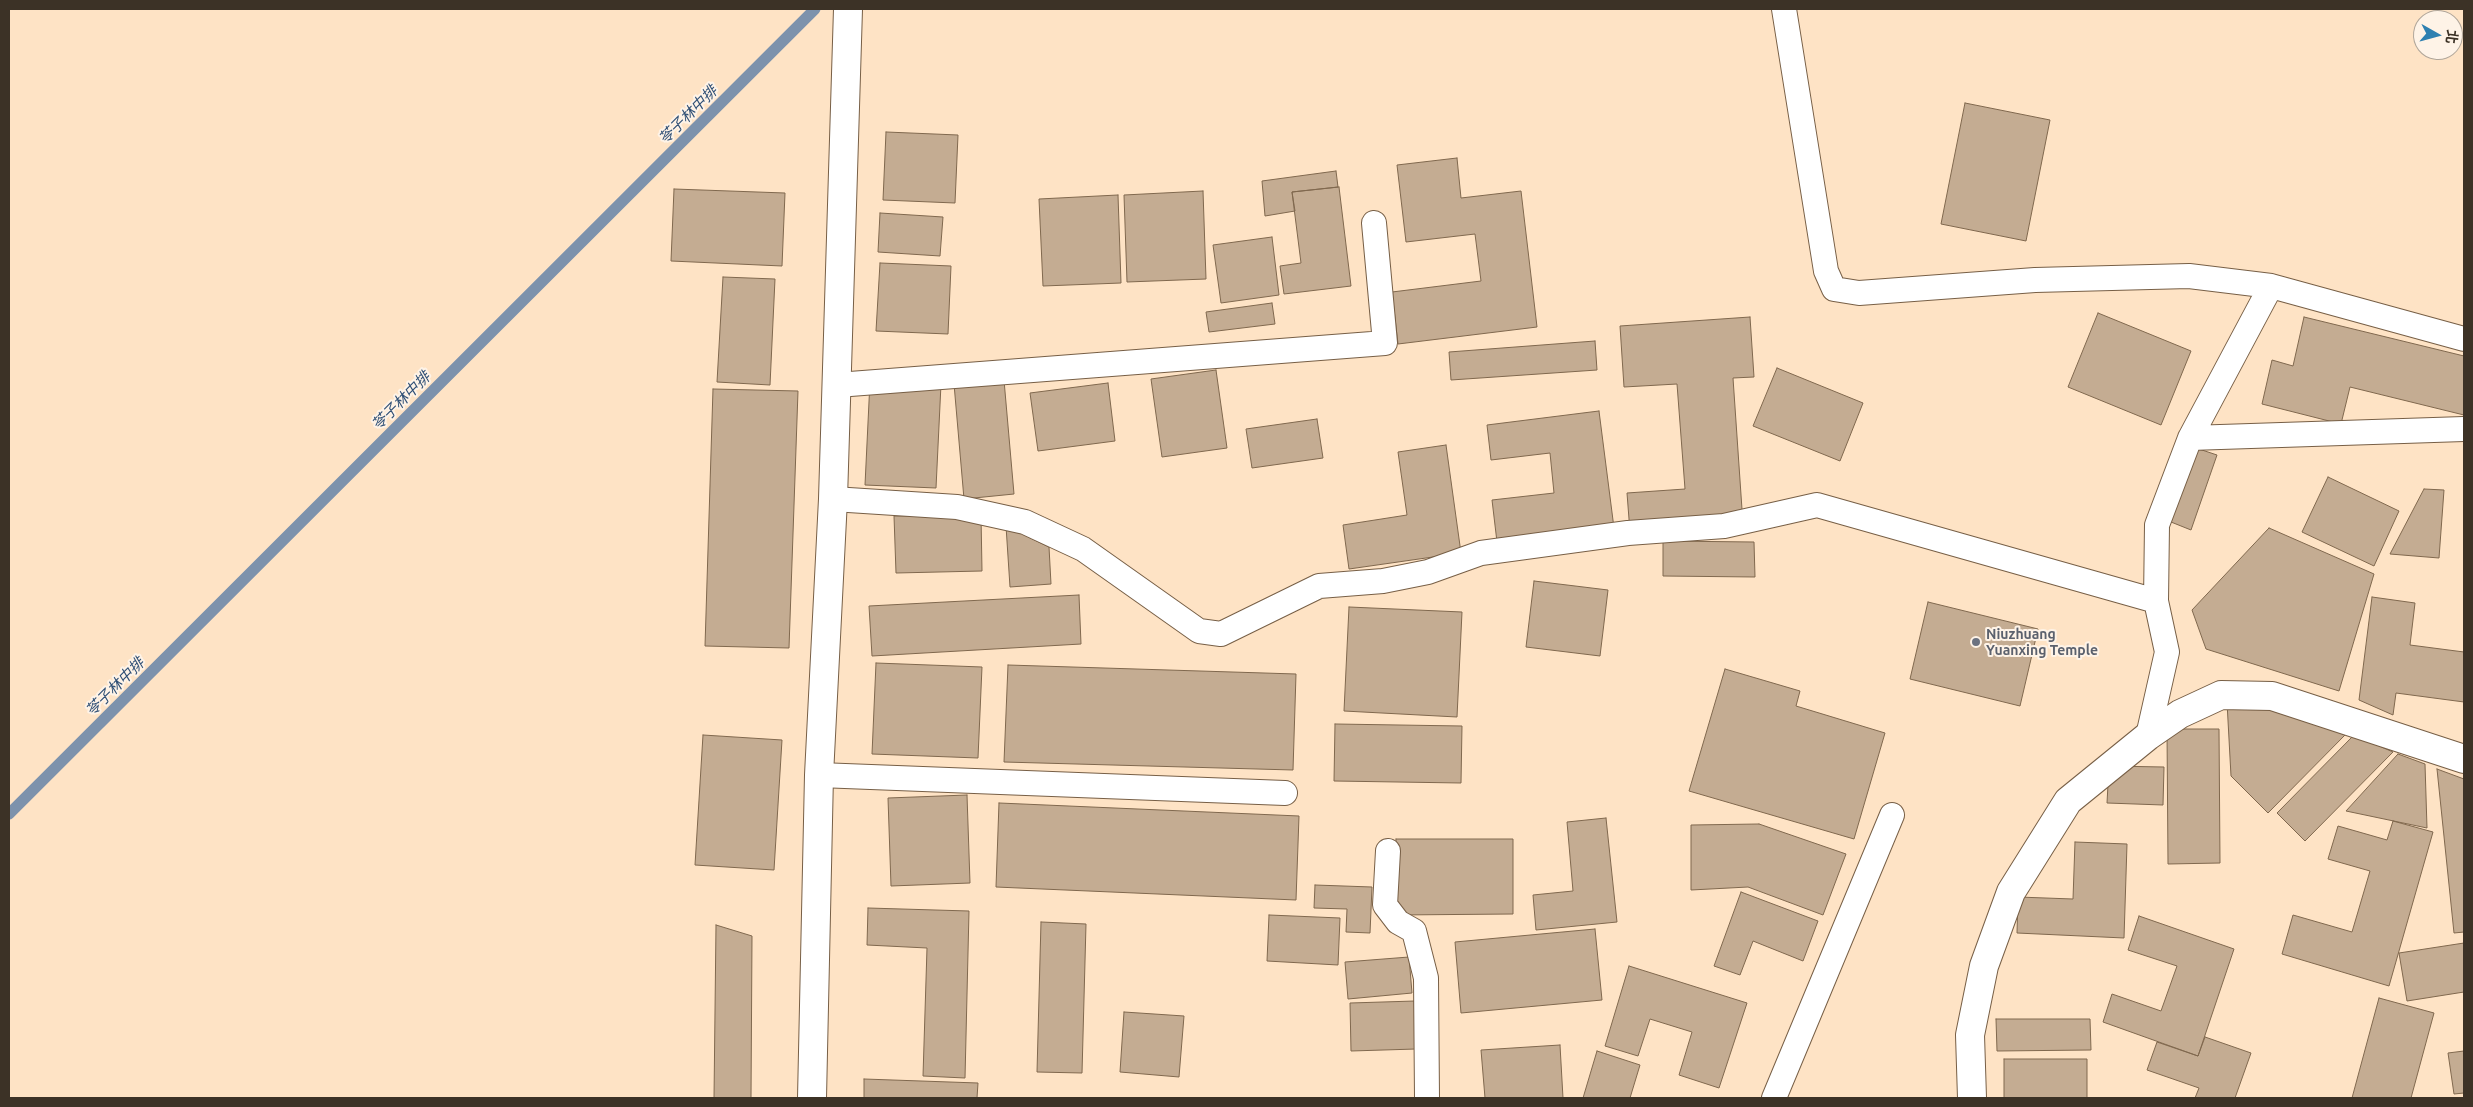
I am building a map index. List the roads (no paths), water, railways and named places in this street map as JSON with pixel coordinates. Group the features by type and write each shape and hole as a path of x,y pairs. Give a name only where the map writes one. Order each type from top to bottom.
{"street":[{"path":"812,1098 819,775 833,499 848,9"},
{"path":"1972,1098 1970,1035 1984,966 2012,892 2068,801 2148,736 2180,714 2221,695 2272,696 2464,759"}],"lane":[{"path":"1784,9 1826,271 1834,289 1860,293 2035,280 2189,276 2272,286 2464,339"},
{"path":"836,384 1384,342 1374,223"},
{"path":"2148,736 2167,652 2156,601 2157,525 2190,438 2272,286"},
{"path":"2190,438 2464,429"},
{"path":"833,499 957,507 1025,522 1083,549 1200,630 1221,634 1319,586 1383,580 1428,572 1481,553 1628,534 1724,526 1817,505 2156,601"},
{"path":"819,775 1286,793"},
{"path":"1774,1098 1892,815"},
{"path":"1388,851 1385,905 1398,922 1414,931 1426,978 1427,1098"}],"waterway":[{"name":"苓子林中排","path":"9,814 815,9"}],"place":[{"name":"Niuzhuang Yuanxing Temple","path":"1976,642"}]}
